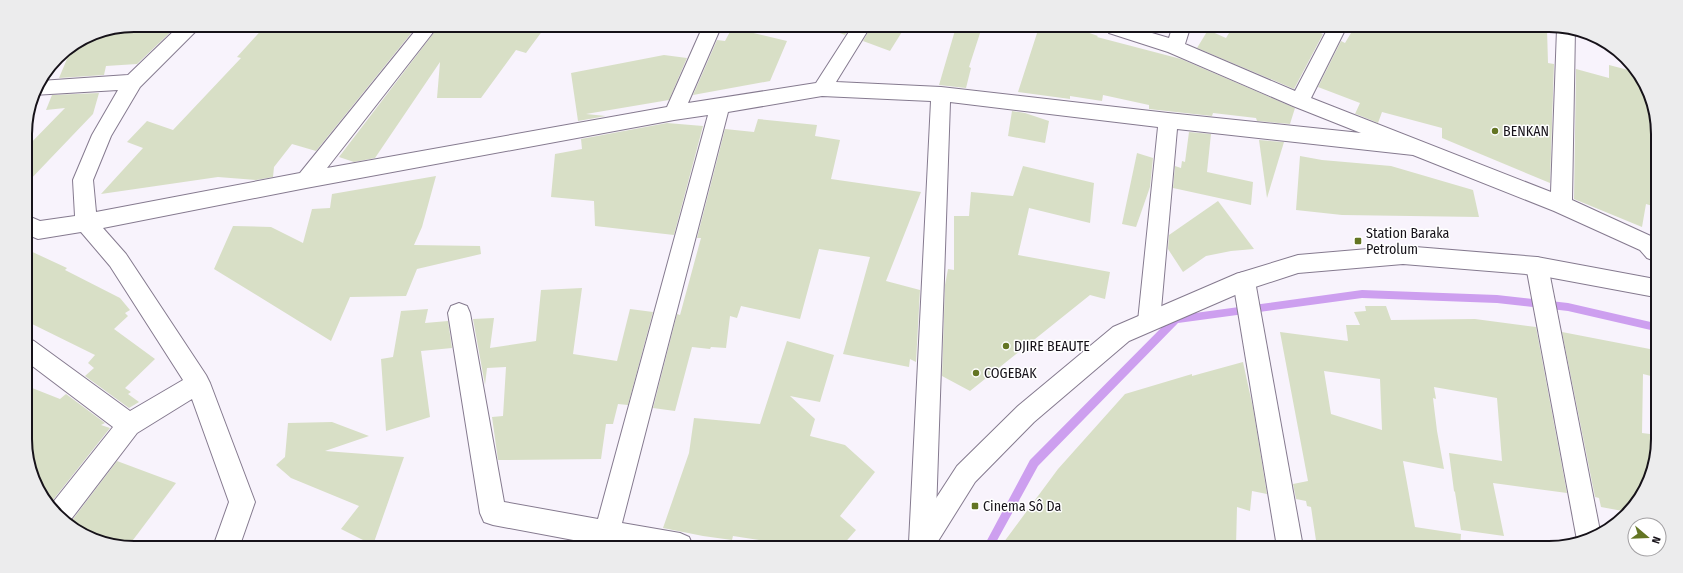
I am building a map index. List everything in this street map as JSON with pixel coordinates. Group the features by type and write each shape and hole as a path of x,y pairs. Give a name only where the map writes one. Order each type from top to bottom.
{"street":[{"path":"184,32 133,82 102,134 83,180 86,223 118,260 198,383 242,502 228,541"},
{"path":"306,180 424,32"},
{"path":"674,113 709,32"},
{"path":"822,90 858,32"},
{"path":"1128,32 1175,47 1300,101 1561,205 1648,244 1651,247"},
{"path":"1175,47 1180,32"},
{"path":"1300,101 1335,32"},
{"path":"1561,205 1566,34"},
{"path":"43,88 133,82"},
{"path":"32,227 38,230 86,223 306,180 674,113 822,90 941,94 1168,121 1416,147"},
{"path":"921,541 941,94"},
{"path":"601,539 720,105"},
{"path":"1149,321 1168,121"},
{"path":"924,541 966,474 1026,414 1121,334 1244,281 1298,264 1403,255 1537,266 1651,287"},
{"path":"1537,266 1587,533"},
{"path":"1244,281 1289,541"},
{"path":"458,313 493,513 601,539 624,541"},
{"path":"32,352 129,425"},
{"path":"62,511 129,425 198,383"}],"building":[{"path":"134,32 171,32 137,64 106,66 104,75 59,78 68,57 77,49 101,37"},
{"path":"260,32 412,32 316,151 292,144 274,167 273,177 256,180 218,177 101,194 143,148 127,142 147,121 173,130 241,58 237,57"},
{"path":"434,32 542,32 526,53 516,50 481,98 437,98 440,62 375,158 354,162 339,157"},
{"path":"730,32 749,32 787,41 770,81 693,95 717,40 725,41"},
{"path":"837,32 847,32 845,35"},
{"path":"868,32 902,32 890,51 863,41"},
{"path":"955,32 980,32 969,67 971,68 966,88 939,85"},
{"path":"1037,32 1086,32 1098,36 1097,37 1181,59 1295,108 1290,124 1257,121 1256,118 1213,113 1212,116 1149,109 1149,105 1103,95 1102,101 1070,96 1070,99 1018,92"},
{"path":"1207,32 1212,32 1226,38 1230,32 1319,32 1323,34 1294,89 1197,48"},
{"path":"1352,32 1547,32 1548,63 1554,64 1550,183 1442,138 1442,128 1382,112 1378,123 1355,114 1360,103 1318,87 1341,41 1345,43"},
{"path":"664,55 687,58 669,100 586,114 606,116 578,121 571,73"},
{"path":"1609,65 1628,70 1641,89 1649,114 1651,127 1651,206 1646,204 1642,227 1574,199 1576,69 1609,78"},
{"path":"99,93 93,114 32,178 32,142 65,108 46,110 52,95"},
{"path":"1012,111 1025,113 1049,121 1045,143 1008,136"},
{"path":"758,119 817,125 815,136 840,140 831,179 921,192 886,281 920,290 916,362 910,359 909,367 843,354 870,257 819,249 800,319 741,306 737,318 730,316 726,348 711,347 710,349 692,347 675,411 653,408 677,314 680,315 701,238 697,238 725,129 754,132"},
{"path":"667,123 703,126 674,235 595,226 594,201 551,197 555,154 582,149 581,139"},
{"path":"1189,132 1211,134 1207,172 1253,182 1251,205 1173,188 1175,166 1181,168 1182,161 1185,162"},
{"path":"1259,140 1284,142 1267,198"},
{"path":"1137,153 1153,158 1150,187 1136,227 1122,224"},
{"path":"1300,156 1322,160 1391,166 1473,190 1479,217 1342,215 1296,210"},
{"path":"1023,166 1094,183 1090,223 1029,208 1018,255 1110,272 1105,299 1090,295 970,391 942,376 945,285 948,269 954,270 954,216 969,216 971,192 1013,196"},
{"path":"436,176 422,227 414,245 480,246 481,254 417,269 406,296 350,297 331,341 214,269 233,226 271,227 303,243 312,209 330,208 332,194"},
{"path":"1218,201 1254,249 1231,251 1206,256 1183,272 1168,249 1169,235"},
{"path":"32,252 67,268 65,270 120,298 130,310 125,313 128,316 114,329 155,359 125,388 131,392 128,394 139,402 129,408 85,376 94,368 88,363 95,355 32,324"},
{"path":"582,288 573,354 617,361 630,309 653,312 628,405 618,404 613,424 606,424 601,459 498,460 492,417 503,416 506,367 487,368 485,385 473,319 494,318 490,348 536,341 541,290"},
{"path":"1365,306 1386,306 1391,320 1475,319 1536,327 1567,493 1493,483 1504,536 1461,530 1449,453 1502,461 1497,398 1434,387 1436,399 1433,398 1437,431 1444,469 1403,461 1415,527 1461,534 1460,541 1316,541 1311,507 1307,506 1306,501 1296,499 1293,484 1308,481 1280,332 1348,341 1346,325 1360,325 1354,312 1366,311","holes":["1324,371 1380,379 1382,430 1331,414"]},
{"path":"428,309 425,323 448,321 452,348 421,351 430,417 386,431 381,359 393,357 401,311"},
{"path":"1562,332 1651,349 1651,376 1643,374 1642,433 1650,434 1651,439 1648,466 1641,484 1634,496 1621,511 1601,507 1599,498 1595,497"},
{"path":"787,341 834,355 820,402 790,396 815,419 810,436 845,445 875,472 840,516 856,530 846,541 766,541 733,536 732,540 663,528 689,453 694,418 760,424"},
{"path":"1243,362 1253,408 1267,494 1252,491 1250,511 1237,507 1236,541 1005,541 1058,469 1125,394 1192,374 1192,376"},
{"path":"32,388 60,399 66,394 105,423 101,425 110,428 53,500 42,484 34,459 32,439"},
{"path":"332,422 369,436 325,451 404,457 374,541 365,541 341,529 359,506 291,478 276,465 285,457 288,423"},
{"path":"117,461 176,483 132,541 101,536 89,531 72,520"}],"waterway":[{"path":"992,541 1034,463 1176,319 1362,294 1497,299 1568,307 1651,326"}],"place":[{"name":"BENKAN","path":"1495,131"},
{"name":"Station Baraka Petrolum","path":"1358,241"},
{"name":"DJIRE BEAUTE","path":"1006,346"},
{"name":"COGEBAK","path":"976,373"},
{"name":"Cinema Sô Da","path":"975,506"}]}
